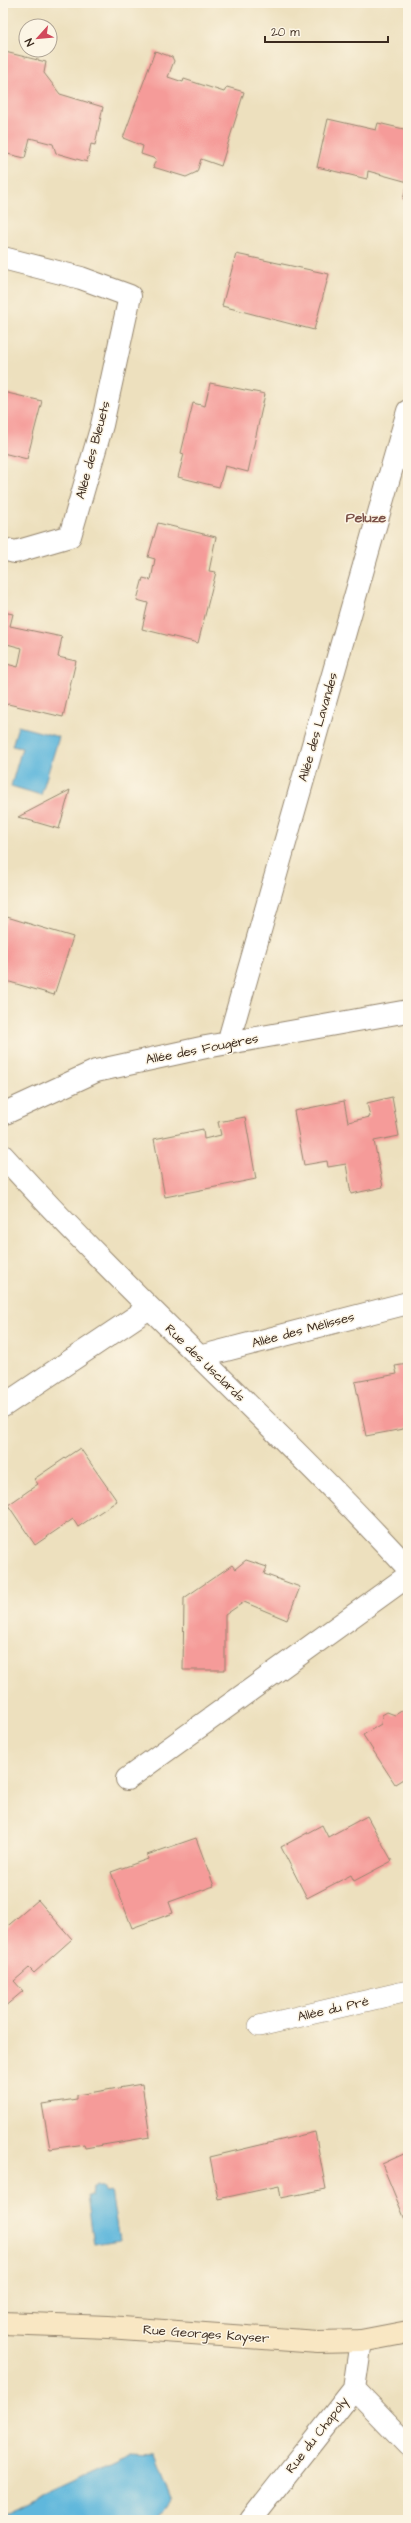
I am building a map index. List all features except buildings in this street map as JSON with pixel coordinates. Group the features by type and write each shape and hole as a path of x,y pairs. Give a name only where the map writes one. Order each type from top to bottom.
{"street":[{"name":"Allée des Bleuets","path":"3,258 81,278 130,296 102,425 70,536 15,552 3,549"},
{"name":"Allée des Lavandes","path":"228,1043 408,411"},
{"name":"Allée des Fougères","path":"3,1114 96,1071 228,1043 408,1011"},
{"name":"Rue des Usclards","path":"3,1156 71,1230 339,1493 408,1568"},
{"name":"Allée des Mélisses","path":"199,1357 408,1303"},
{"path":"3,1406 149,1308"},
{"path":"126,1779 408,1576"},
{"name":"Rue Georges Kayser","path":"3,2323 108,2327 318,2342 361,2341 408,2332"},
{"name":"Rue du Chapoly","path":"251,2520 354,2389 361,2341"},
{"path":"354,2389 408,2445"}],"lane":[{"name":"Allée du Pré","path":"259,2026 408,1991"}],"water":[{"path":"18,726 59,737 41,795 11,786 22,748 12,746"},
{"path":"97,2185 103,2187 106,2193 111,2192 119,2240 94,2244 87,2196 91,2195 92,2188"},
{"path":"129,2455 154,2456 171,2499 156,2520 3,2520 3,2513"}],"district":[{"name":"Peluze","path":"366,518"}]}
